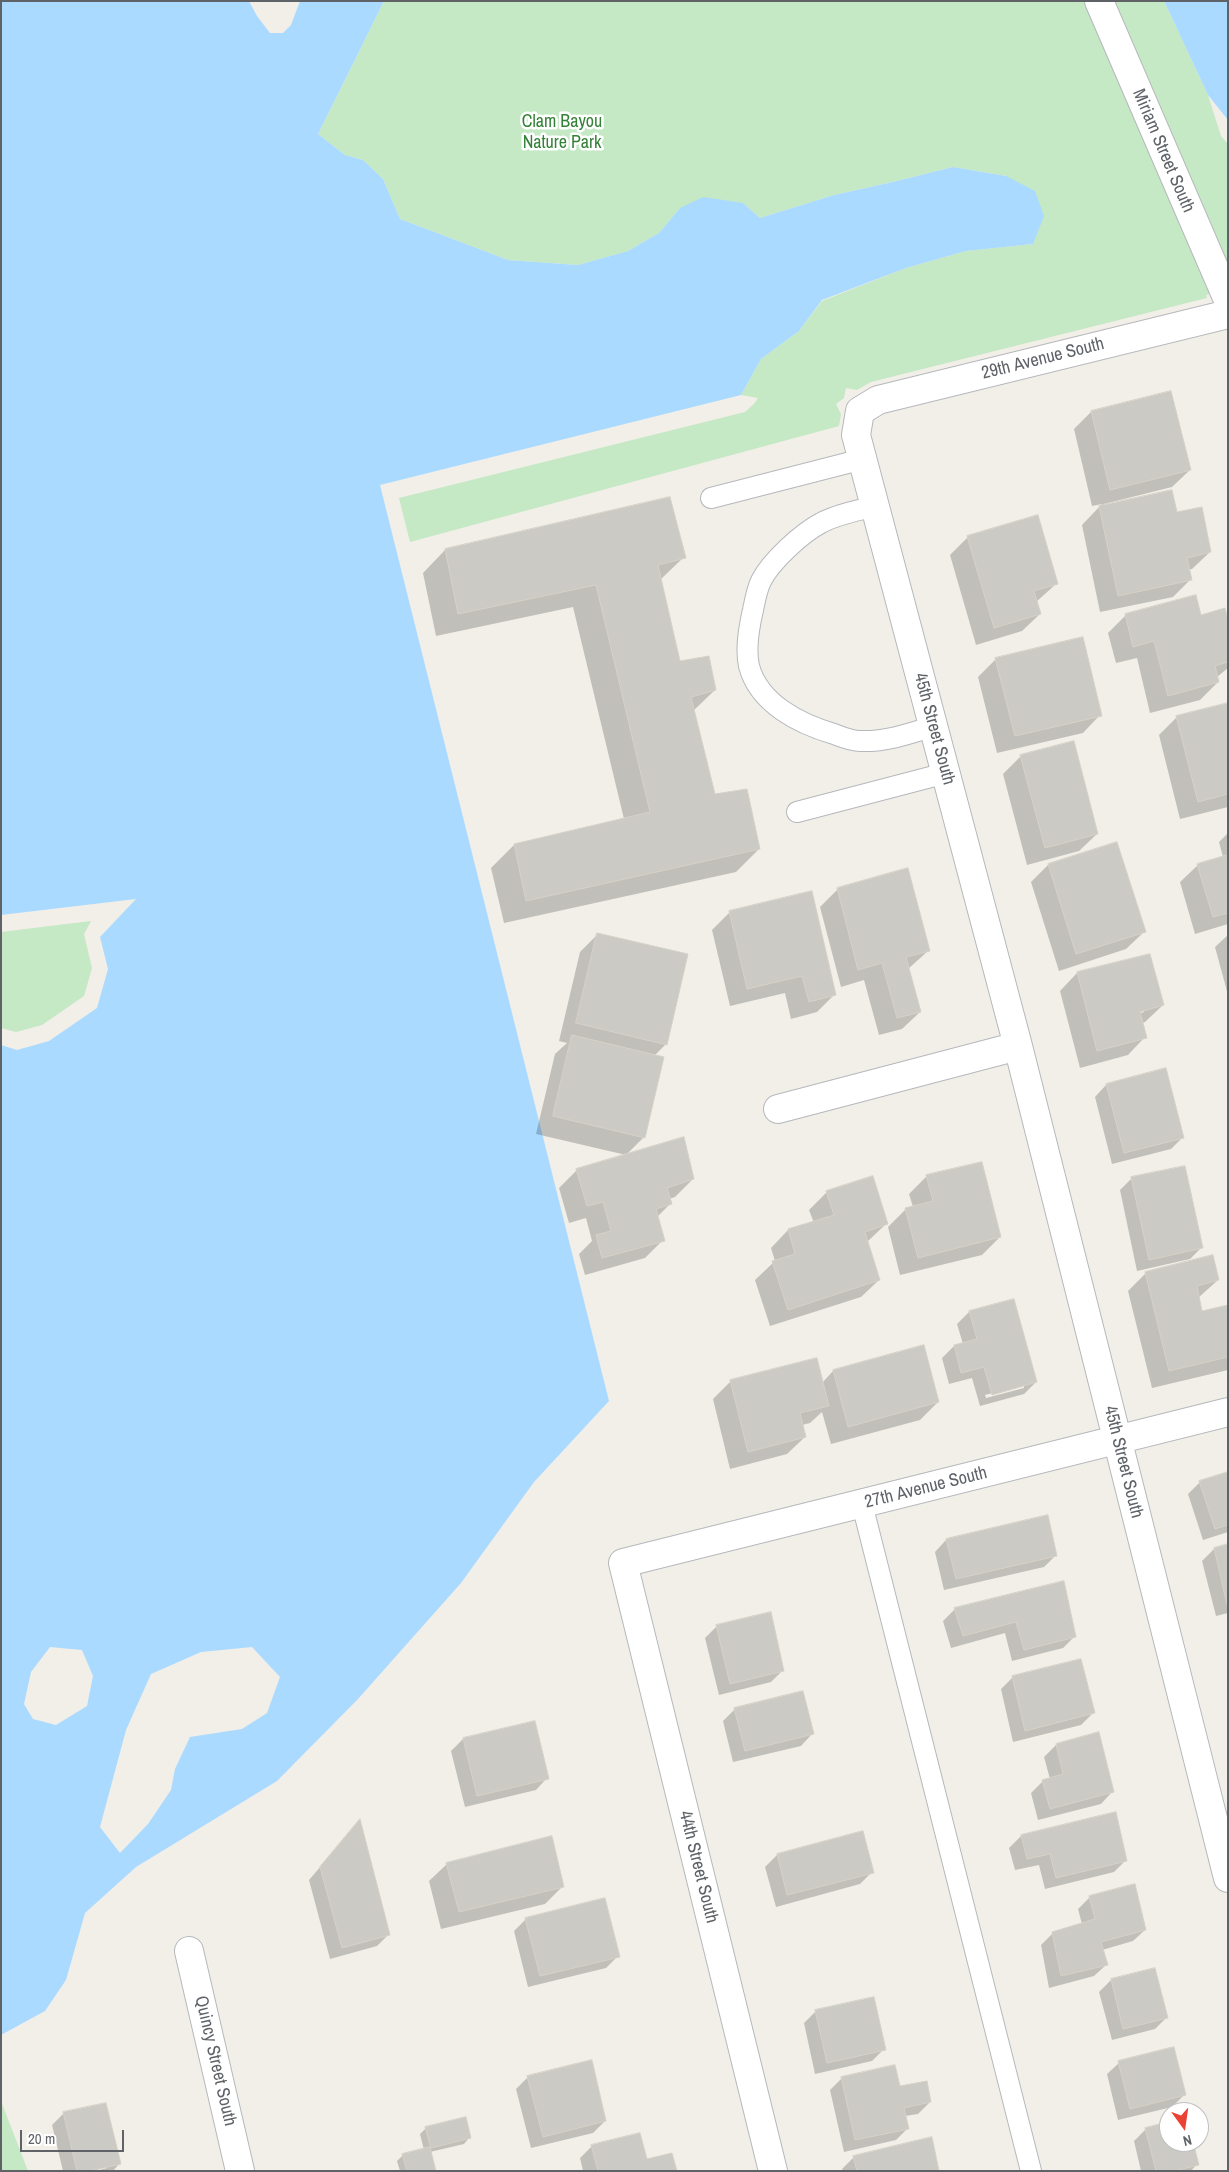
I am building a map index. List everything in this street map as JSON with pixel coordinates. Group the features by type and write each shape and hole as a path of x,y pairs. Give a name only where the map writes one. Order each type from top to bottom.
{"street":[{"name":"Miriam Street South","path":"1099,1 1228,300"},
{"name":"29th Avenue South","path":"860,411 878,400 1228,314"},
{"name":"45th Street South","path":"860,411 856,435 1018,1046 1228,1878"},
{"path":"778,1109 1018,1046"},
{"name":"27th Avenue South","path":"623,1563 1228,1412"},
{"name":"44th Street South","path":"623,1563 773,2171"},
{"name":"Quincy Street South","path":"189,1951 240,2171"}],"lane":[{"path":"711,498 863,459"},
{"path":"875,506 820,523 775,561 762,580 754,602 748,647 749,665 754,680 767,698 787,714 813,728 858,741 879,741 934,726"},
{"path":"797,812 946,773"},
{"path":"862,1504 1031,2171"}],"green space":[{"name":"Clam Bayou Nature Park","path":"384,1 1164,1 1208,95 1221,136 1228,144 1228,289 1206,295 1207,298 871,382 857,390 846,388 844,398 836,404 841,414 839,426 410,542 399,498 745,412 758,398 741,395 761,359 799,331 822,301 906,268 966,251 1033,244 1006,176 953,167 834,195 760,218 743,203 680,208 659,233 628,251 578,265 508,260 400,219 383,179 363,160 345,155 318,134"},
{"path":"91,921 84,934 92,968 84,996 42,1025 16,1032 1,1028 1,932"},
{"path":"1,2101 28,2171 1,2171"}],"water":[{"path":"1,1 249,1 257,16 270,33 283,33 291,25 300,1 384,1 318,134 345,155 363,160 383,179 400,219 508,260 578,265 628,251 659,233 680,208 703,197 743,203 760,218 834,195 953,167 1006,176 1035,191 1044,216 1033,244 966,251 906,268 822,300 799,331 761,359 741,395 380,485 609,1401 534,1482 461,1583 358,1699 277,1781 136,1867 85,1913 66,1980 45,2011 1,2035 1,1045 17,1050 49,1041 97,1008 108,969 100,937 136,899 1,915","holes":["50,1647 82,1650 93,1676 87,1706 56,1725 33,1719 24,1704 31,1672","252,1647 280,1677 267,1713 242,1729 190,1737 175,1769 171,1790 148,1824 120,1853 100,1827 126,1730 151,1674 201,1652"]},
{"path":"1164,1 1228,1 1228,120 1208,95"}],"building":[{"path":"1171,391 1191,470 1110,490 1091,411"},
{"path":"1172,490 1177,512 1202,507 1211,552 1187,558 1192,580 1118,596 1099,506"},
{"path":"670,497 686,558 658,565 680,661 709,656 716,690 691,697 715,794 747,789 760,849 526,901 514,844 650,812 596,585 458,614 445,549"},
{"path":"1038,515 1058,584 1034,591 1041,614 994,628 967,536"},
{"path":"1196,595 1201,615 1225,608 1228,620 1228,662 1215,666 1219,682 1168,696 1154,641 1133,647 1125,614"},
{"path":"1083,637 1102,716 1015,736 995,658"},
{"path":"1228,703 1228,794 1198,802 1176,716"},
{"path":"1074,741 1098,834 1045,848 1020,755"},
{"path":"1117,842 1146,932 1076,954 1048,864"},
{"path":"1228,855 1228,913 1213,917 1197,864"},
{"path":"908,868 930,951 906,957 921,1012 897,1018 882,963 858,970 837,888"},
{"path":"812,891 836,995 809,1002 802,976 747,989 729,911"},
{"path":"597,933 688,954 667,1045 576,1023"},
{"path":"1150,954 1164,1005 1140,1012 1147,1038 1097,1051 1077,972"},
{"path":"572,1035 664,1057 645,1138 553,1116"},
{"path":"1166,1068 1184,1138 1124,1153 1106,1084"},
{"path":"684,1137 694,1179 667,1188 672,1204 656,1209 665,1241 602,1258 596,1235 611,1231 603,1202 587,1206 576,1169"},
{"path":"982,1162 1001,1237 918,1258 905,1208 933,1201 926,1175"},
{"path":"1185,1166 1203,1248 1149,1260 1131,1177"},
{"path":"873,1176 888,1224 865,1232 880,1280 788,1310 772,1261 795,1254 788,1229 834,1215 826,1191"},
{"path":"1213,1255 1219,1280 1197,1286 1202,1311 1228,1305 1228,1357 1169,1371 1145,1272"},
{"path":"1014,1299 1037,1382 992,1395 984,1367 961,1373 954,1345 977,1339 969,1311"},
{"path":"924,1345 939,1402 848,1427 833,1370"},
{"path":"817,1358 829,1406 800,1413 806,1437 748,1452 730,1380"},
{"path":"1228,1472 1228,1525 1215,1529 1199,1481"},
{"path":"1048,1515 1057,1556 956,1579 946,1539"},
{"path":"1228,1544 1228,1605 1227,1605 1214,1548"},
{"path":"1064,1581 1076,1637 1024,1650 1016,1622 963,1636 954,1608"},
{"path":"771,1612 784,1671 730,1684 716,1625"},
{"path":"1081,1659 1095,1713 1025,1731 1012,1676"},
{"path":"803,1691 814,1734 745,1751 734,1708"},
{"path":"535,1721 549,1779 477,1796 463,1738"},
{"path":"1099,1732 1114,1792 1050,1809 1042,1780 1063,1774 1056,1744"},
{"path":"1116,1812 1127,1861 1056,1878 1050,1854 1027,1859 1021,1835"},
{"path":"360,1819 390,1935 342,1948 320,1867"},
{"path":"863,1831 874,1873 787,1895 777,1854"},
{"path":"552,1836 564,1887 459,1912 446,1863"},
{"path":"1135,1884 1146,1930 1101,1942 1108,1965 1061,1976 1052,1932 1095,1919 1089,1896"},
{"path":"605,1898 620,1957 540,1976 525,1918"},
{"path":"1155,1968 1168,2018 1123,2029 1111,1979"},
{"path":"874,1997 886,2050 827,2063 815,2010"},
{"path":"1174,2047 1186,2095 1130,2109 1118,2061"},
{"path":"592,2060 606,2121 543,2137 527,2076"},
{"path":"895,2065 900,2086 927,2081 931,2102 904,2108 909,2129 855,2140 841,2077"},
{"path":"106,2103 121,2164 90,2171 77,2171 63,2112"},
{"path":"466,2117 471,2138 431,2148 425,2127"},
{"path":"1159,2124 1159,2152 1196,2152 1199,2165 1174,2171 1156,2171 1145,2128"},
{"path":"640,2133 647,2159 672,2153 677,2171 598,2171 591,2145"},
{"path":"932,2137 939,2171 857,2171 853,2156"},
{"path":"430,2147 436,2171 407,2171 402,2154"}]}
